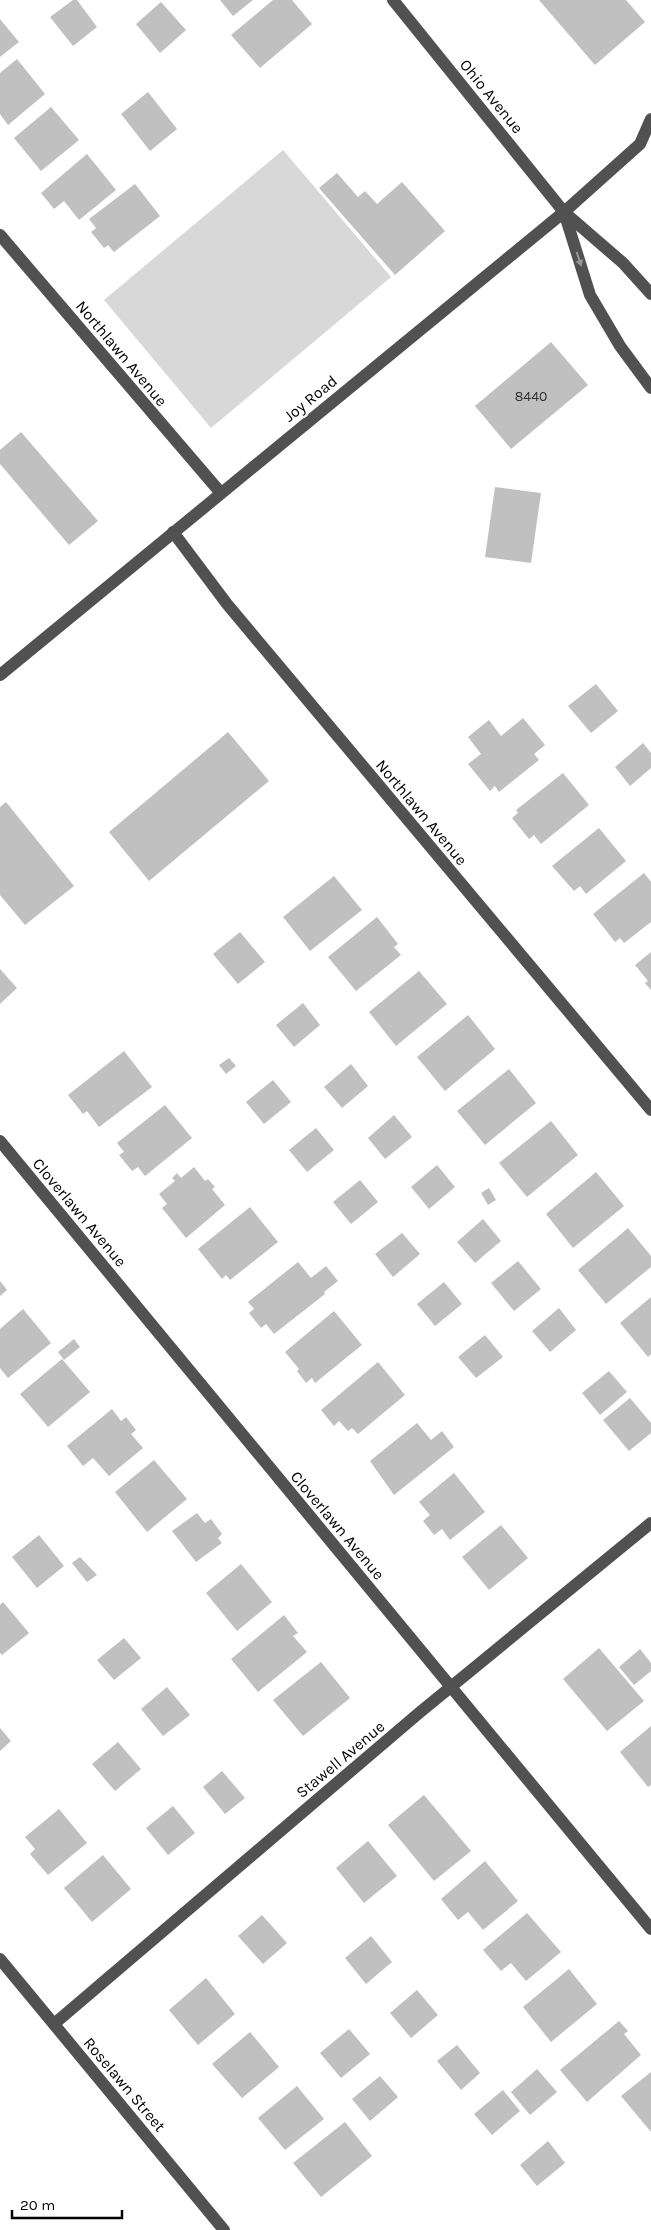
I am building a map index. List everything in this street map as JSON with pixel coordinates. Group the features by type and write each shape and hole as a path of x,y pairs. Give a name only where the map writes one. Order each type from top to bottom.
{"street":[{"name":"Ohio Avenue","path":"394,0 564,212 623,263 651,294"},
{"name":"Joy Road","path":"0,675 220,492 564,212 645,142 651,119"},
{"name":"Ohio Avenue","path":"564,212 590,295 620,346 651,388"},
{"name":"Northlawn Avenue","path":"0,234 220,492"},
{"name":"Northlawn Avenue","path":"172,532 227,604 651,1110"},
{"name":"Cloverlawn Avenue","path":"0,1141 651,1929"},
{"name":"Stawell Avenue","path":"54,2024 451,1688 651,1523"},
{"name":"Roselawn Street","path":"0,1959 224,2230"}],"shaded area":[{"path":"283,150 391,277 211,428 104,300"}],"building":[{"path":"73,0 77,0 97,27 73,46 50,17"},
{"path":"220,0 253,0 233,16"},
{"path":"273,0 292,0 312,24 260,68 231,35"},
{"path":"539,0 626,0 645,22 595,65"},
{"path":"161,2 186,30 160,53 136,24"},
{"path":"0,19 19,42 0,57"},
{"path":"17,59 45,94 8,125 0,114 0,73"},
{"path":"148,92 177,129 150,151 121,114"},
{"path":"51,107 79,140 41,171 14,138"},
{"path":"87,154 116,190 79,220 64,201 54,209 41,193"},
{"path":"337,173 358,197 365,191 377,204 402,182 445,231 395,275 319,188"},
{"path":"135,184 160,216 114,252 108,245 104,248 91,232 96,228 89,219"},
{"path":"551,342 588,385 511,449 475,406"},
{"path":"21,432 98,521 69,545 0,464 0,450"},
{"path":"495,487 541,493 531,563 485,557"},
{"path":"596,684 618,711 591,733 568,706"},
{"path":"523,718 545,745 534,754 539,760 499,792 495,786 490,791 468,764 481,754 468,737 489,720 501,736"},
{"path":"228,732 269,781 149,881 109,832"},
{"path":"643,743 651,753 651,768 630,786 615,767"},
{"path":"563,773 589,805 541,844 534,835 529,839 512,818 518,813 516,810"},
{"path":"6,802 74,886 25,925 0,895 0,807"},
{"path":"599,828 626,861 586,894 580,886 574,891 552,866"},
{"path":"644,873 651,882 651,922 624,943 620,938 615,942 593,914"},
{"path":"334,876 362,910 310,951 283,917"},
{"path":"377,917 398,944 394,947 401,955 356,991 328,957"},
{"path":"240,932 265,962 238,984 213,954"},
{"path":"651,952 651,990 645,983 648,981 635,965"},
{"path":"0,969 17,988 0,1004"},
{"path":"419,971 447,1004 396,1046 369,1012"},
{"path":"303,1003 320,1025 294,1047 276,1025"},
{"path":"468,1015 495,1049 445,1091 417,1057"},
{"path":"124,1051 152,1087 99,1127 87,1111 83,1114 68,1095"},
{"path":"229,1058 236,1066 226,1074 219,1065"},
{"path":"351,1064 368,1086 342,1108 324,1087"},
{"path":"509,1069 536,1103 485,1145 457,1111"},
{"path":"273,1080 291,1102 264,1124 246,1102"},
{"path":"165,1105 192,1138 145,1176 138,1167 132,1171 119,1155 124,1152 117,1143"},
{"path":"394,1115 412,1137 385,1159 368,1138"},
{"path":"551,1121 578,1155 527,1197 499,1163"},
{"path":"316,1128 334,1150 307,1172 289,1150"},
{"path":"437,1165 455,1187 429,1209 411,1187"},
{"path":"194,1167 205,1181 208,1179 215,1187 212,1189 225,1205 186,1238 162,1208 167,1204 159,1194 175,1181 172,1178 177,1173 181,1178"},
{"path":"596,1172 624,1206 573,1248 546,1214"},
{"path":"360,1180 378,1202 351,1224 333,1202"},
{"path":"489,1188 496,1200 488,1205 481,1193"},
{"path":"250,1207 278,1242 230,1280 226,1275 222,1279 198,1249"},
{"path":"483,1219 501,1241 475,1263 457,1242"},
{"path":"628,1228 651,1256 651,1267 606,1304 578,1270"},
{"path":"402,1233 420,1254 393,1277 375,1254"},
{"path":"518,1261 541,1289 514,1311 491,1283"},
{"path":"298,1262 311,1278 326,1266 338,1281 324,1292 325,1294 274,1334 266,1324 261,1328 249,1313 254,1309 248,1302"},
{"path":"0,1281 7,1290 0,1296"},
{"path":"444,1282 462,1304 435,1326 417,1304"},
{"path":"651,1297 651,1354 648,1357 620,1323"},
{"path":"559,1308 576,1330 550,1352 532,1331"},
{"path":"23,1309 51,1343 8,1378 0,1368 0,1329"},
{"path":"334,1311 362,1345 315,1383 312,1378 306,1383 297,1371 299,1369 285,1352"},
{"path":"485,1335 503,1357 476,1378 458,1357"},
{"path":"74,1339 80,1347 64,1360 58,1352"},
{"path":"62,1359 90,1392 48,1427 20,1394"},
{"path":"378,1362 405,1395 358,1434 352,1428 348,1431 339,1421 334,1426 321,1410"},
{"path":"609,1371 627,1392 600,1415 582,1393"},
{"path":"630,1398 651,1423 651,1433 629,1451 603,1420"},
{"path":"112,1409 121,1421 126,1417 136,1430 131,1434 143,1448 109,1476 93,1458 83,1466 67,1446"},
{"path":"417,1423 431,1440 442,1431 454,1447 394,1495 370,1461"},
{"path":"154,1460 187,1499 147,1532 115,1492"},
{"path":"454,1473 485,1512 450,1540 442,1529 434,1535 423,1521 430,1515 419,1502"},
{"path":"197,1513 205,1523 211,1519 222,1534 218,1538 222,1543 196,1562 172,1531"},
{"path":"501,1525 528,1558 489,1590 462,1557"},
{"path":"39,1535 64,1566 37,1588 12,1557"},
{"path":"80,1557 97,1575 87,1582 72,1563"},
{"path":"241,1564 272,1602 237,1631 206,1593"},
{"path":"3,1602 29,1633 2,1655 0,1653 0,1605"},
{"path":"284,1615 298,1633 293,1636 307,1652 258,1692 231,1659"},
{"path":"124,1638 141,1658 114,1680 97,1660"},
{"path":"599,1648 644,1701 607,1731 563,1679"},
{"path":"640,1649 651,1663 651,1671 634,1685 619,1667"},
{"path":"321,1662 350,1698 303,1736 273,1700"},
{"path":"167,1687 190,1715 163,1736 141,1709"},
{"path":"651,1726 651,1785 648,1787 620,1752"},
{"path":"0,1728 11,1741 0,1751"},
{"path":"118,1742 141,1769 115,1791 92,1764"},
{"path":"222,1771 245,1798 225,1814 203,1787"},
{"path":"424,1795 471,1851 434,1881 388,1825"},
{"path":"173,1806 195,1833 168,1855 146,1828"},
{"path":"59,1809 87,1843 48,1875 30,1854 35,1849 25,1837"},
{"path":"368,1841 397,1876 364,1903 336,1868"},
{"path":"103,1855 131,1889 92,1922 64,1888"},
{"path":"485,1861 518,1901 483,1930 468,1912 458,1920 441,1899"},
{"path":"527,1913 561,1952 526,1981 511,1963 501,1971 483,1950"},
{"path":"262,1915 287,1943 263,1964 238,1936"},
{"path":"371,1936 392,1962 366,1984 345,1958"},
{"path":"569,1969 597,2004 551,2042 523,2007"},
{"path":"206,1978 235,2014 198,2045 169,2010"},
{"path":"417,1990 438,2015 411,2038 390,2013"},
{"path":"619,2021 628,2031 624,2034 641,2055 587,2102 560,2070"},
{"path":"349,2029 370,2054 341,2078 320,2053"},
{"path":"250,2032 279,2067 242,2098 212,2064"},
{"path":"457,2045 480,2073 461,2090 437,2061"},
{"path":"537,2069 557,2092 530,2115 511,2092"},
{"path":"651,2072 651,2132 621,2096"},
{"path":"380,2076 398,2097 370,2121 352,2099"},
{"path":"297,2086 324,2119 285,2150 258,2118"},
{"path":"503,2090 520,2111 492,2135 474,2114"},
{"path":"345,2122 372,2156 321,2197 293,2163"},
{"path":"548,2141 565,2163 537,2186 520,2165"}]}
